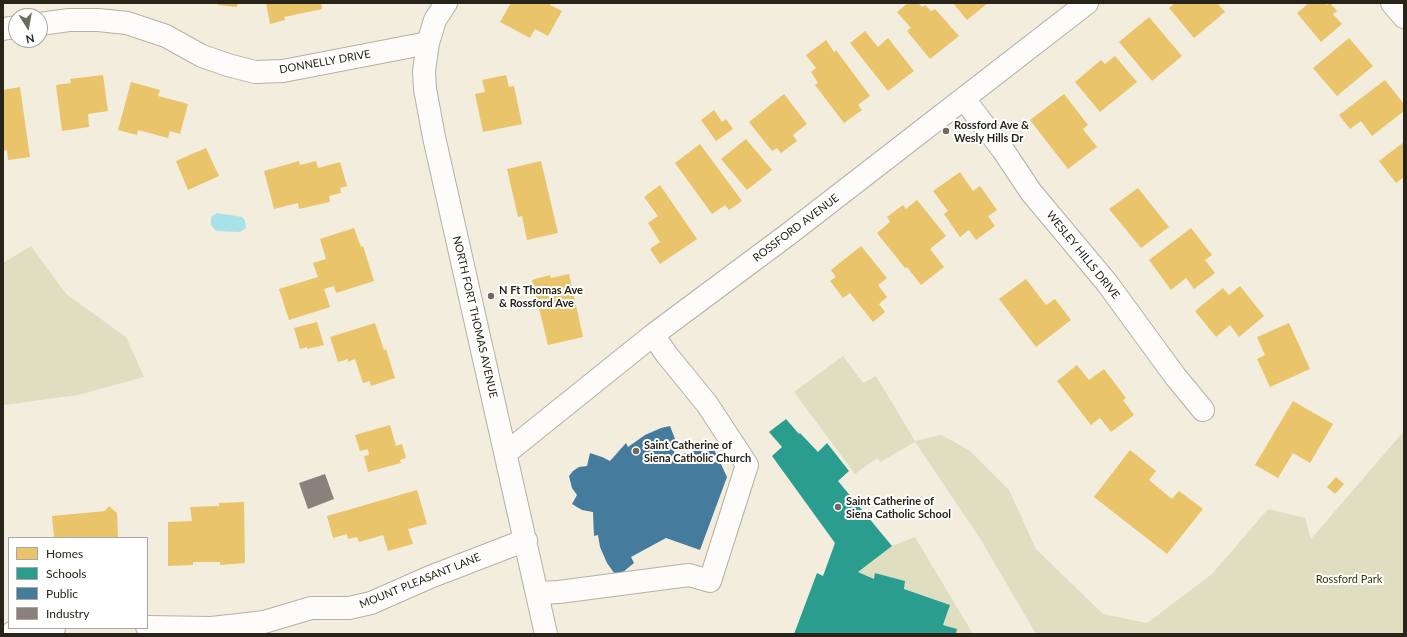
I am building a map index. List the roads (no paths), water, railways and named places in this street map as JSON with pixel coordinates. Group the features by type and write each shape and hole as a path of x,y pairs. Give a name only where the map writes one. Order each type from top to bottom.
{"street":[{"name":"NORTH FORT THOMAS AVENUE","path":"446,3 435,20 428,43 424,71 425,89 546,634"},
{"name":"ROSSFORD AVENUE","path":"506,453 653,335 790,233 1087,3"},
{"path":"1392,3 1404,17"},
{"name":"DONNELLY DRIVE","path":"48,23 76,20 127,22 166,36 202,56 254,72 283,71 428,43"},
{"name":"WESLEY HILLS DRIVE","path":"964,99 999,145 1031,192 1107,283 1175,376 1202,410"},
{"path":"537,593 559,592 689,575 710,580 747,465 706,404 653,335"},
{"name":"MOUNT PLEASANT LANE","path":"148,627 211,628 239,625 264,622 310,608 349,608 371,603 430,577 526,540"},
{"path":"12,634 47,629"}],"water":[{"path":"217,213 242,217 245,220 246,228 240,232 216,231 211,225 211,217"}],"place":[{"name":"Rossford Ave & Wesly Hills Dr","path":"946,131"},
{"name":"N Ft Thomas Ave & Rossford Ave","path":"491,296"},
{"name":"Saint Catherine of Siena Catholic Church","path":"636,451"},
{"name":"Saint Catherine of Siena Catholic School","path":"838,507"}],"park label":[{"name":"Rossford Park","path":"1349,579"}]}
